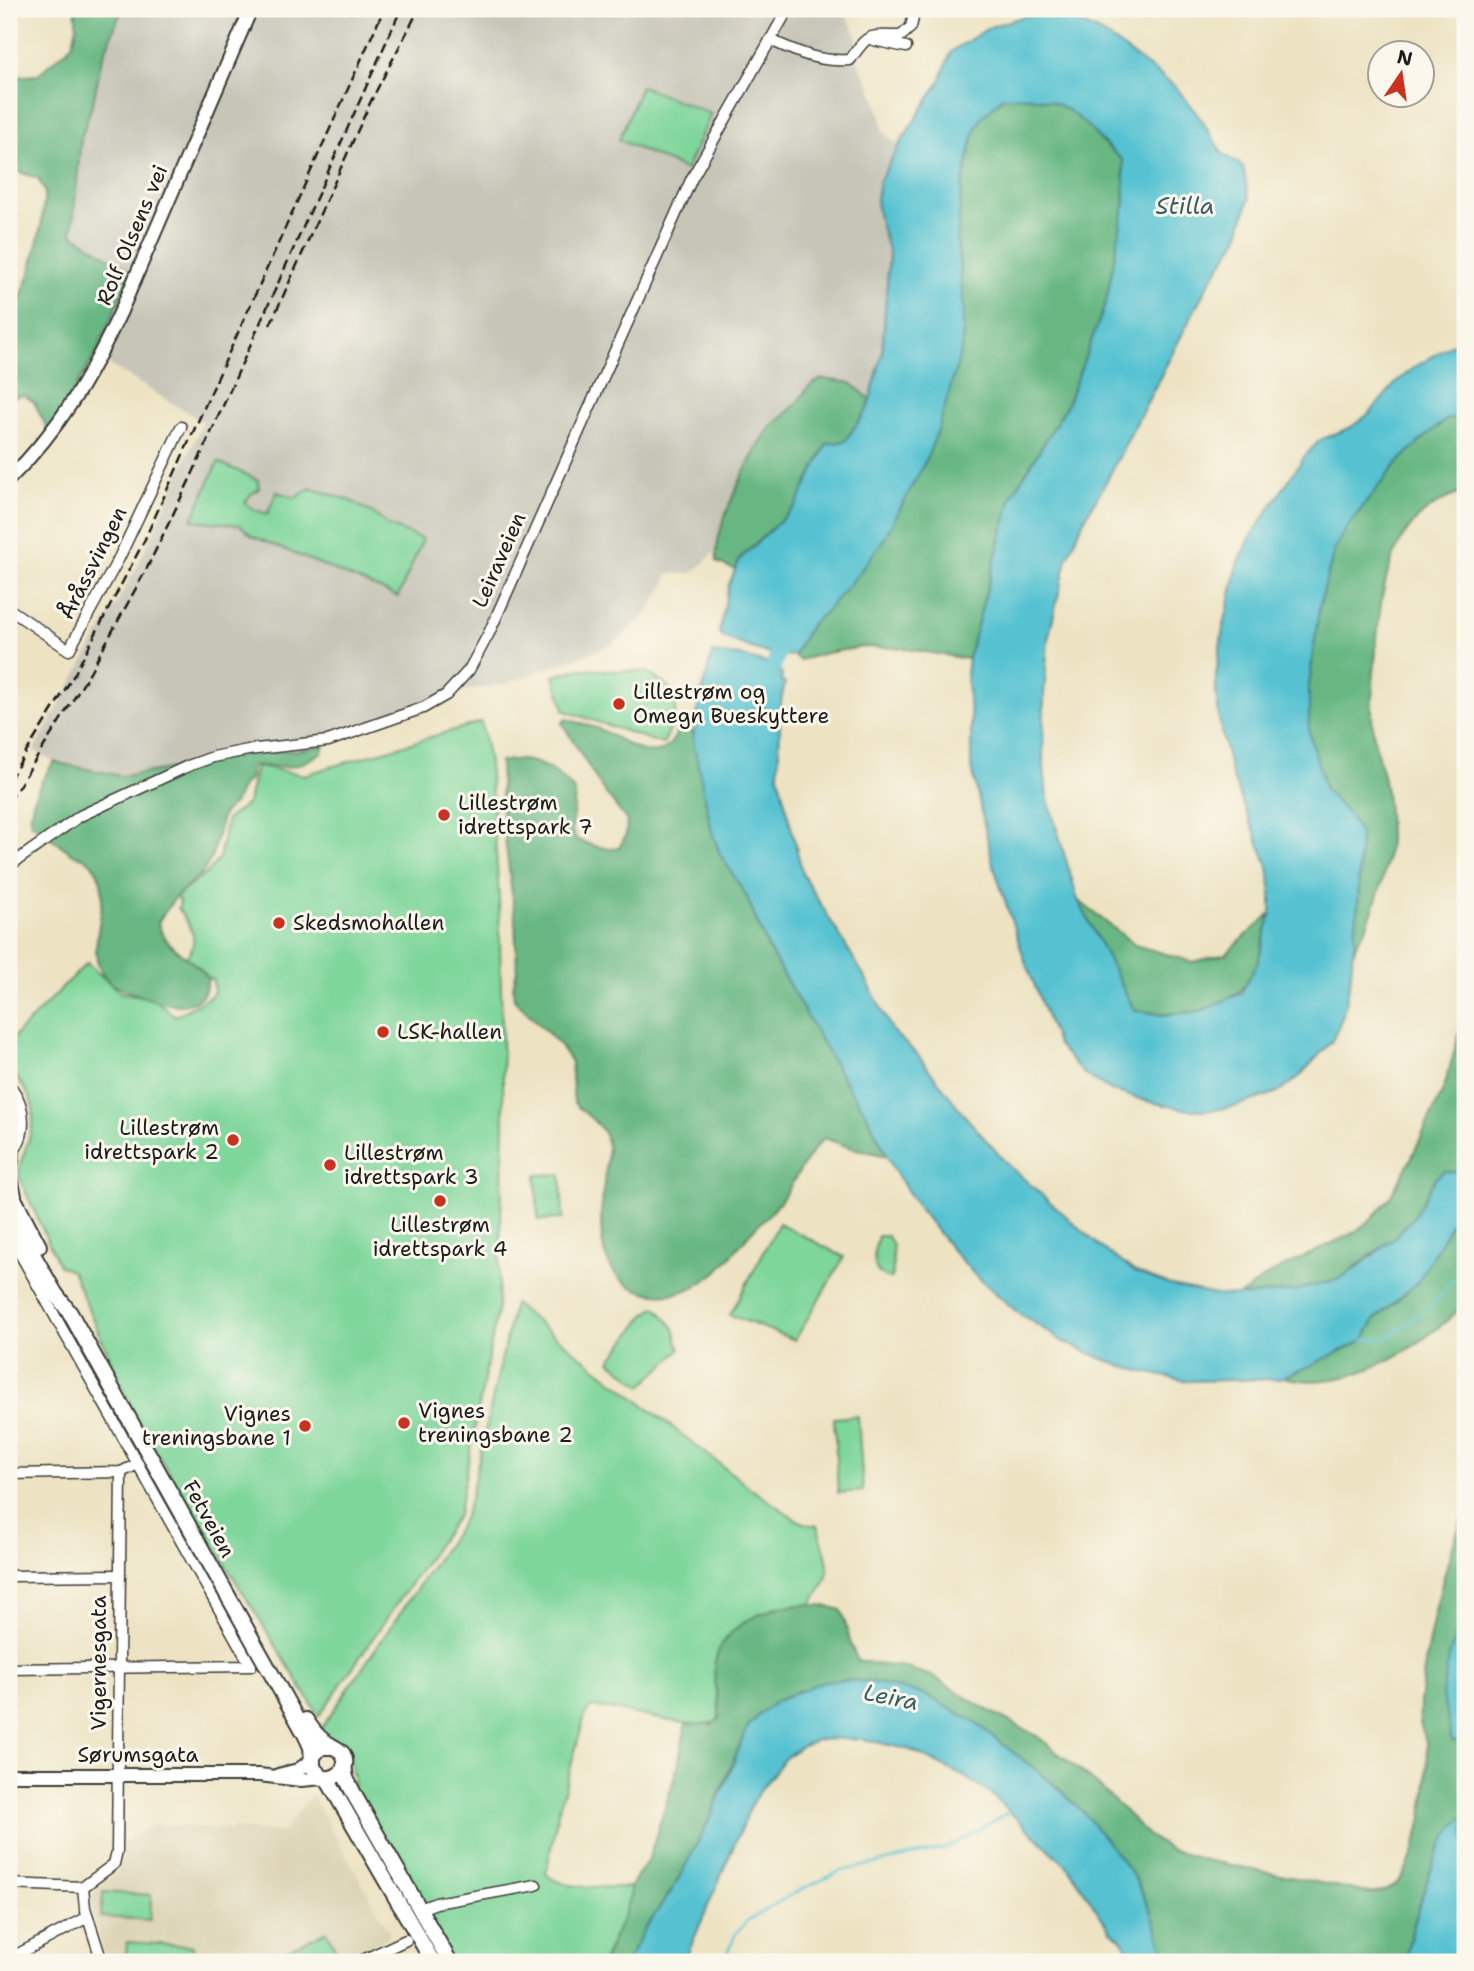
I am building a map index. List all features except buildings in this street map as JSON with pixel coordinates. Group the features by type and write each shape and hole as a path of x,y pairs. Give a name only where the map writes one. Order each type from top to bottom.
{"highway":[{"name":"Fetveien","path":"10,1151 11,1200 61,1290 70,1313 309,1740 312,1760"},
{"name":"Fetveien","path":"250,1636 300,1713 318,1736 333,1747"},
{"path":"433,1962 325,1778 314,1771 312,1760 321,1747 333,1747 343,1754 349,1784 450,1962"},
{"path":"325,1778 338,1776 344,1766"}],"main road":[{"name":"Rolf Olsens vei","path":"9,477 45,442 66,413 106,343 251,9"},
{"name":"Sørumsgata","path":"9,1775 117,1778 267,1776 298,1770 312,1760"},
{"name":"Sørumsgata","path":"267,1776 291,1780 325,1778"}],"street":[{"name":"Leiraveien","path":"9,866 80,816 188,766 236,752 327,741 423,708 446,695 469,670 489,633 692,178 789,9"},
{"path":"770,40 804,55 827,61 850,60 861,42 866,39 901,36 911,27 915,9"},
{"path":"866,39 906,47"},
{"name":"Åråssvingen","path":"9,609 69,650 119,558 181,427"},
{"path":"9,1085 18,1096 23,1111 20,1135 10,1151"},
{"path":"9,1234 251,1666 9,1669"},
{"path":"9,1474 121,1472 138,1464"},
{"name":"Vigernesgata","path":"83,1887 110,1868 116,1857 121,1472"},
{"path":"9,1576 119,1576"},
{"path":"9,1884 83,1887 88,1917 102,1962"},
{"path":"420,1909 436,1903 536,1885"},
{"path":"9,1959 88,1917"},
{"path":"359,1962 406,1940"}],"shaded area":[{"path":"122,9 250,9 267,16 271,9 843,9 857,36 858,63 870,85 880,113 883,132 899,146 879,182 879,219 889,253 882,354 870,399 851,383 842,381 806,389 784,414 715,552 693,573 668,574 665,585 643,618 612,645 504,684 454,692 317,746 299,750 249,753 121,776 54,762 34,750 135,571 203,422 95,356 126,268 72,235 72,219 81,139 94,99 101,62"},
{"path":"310,1796 390,1932 387,1938 339,1962 106,1962 92,1911 92,1894 120,1868 123,1860 122,1844 154,1824 283,1832"}],"green space":[{"path":"75,9 122,9 101,62 94,99 81,139 72,234 126,268 129,278 95,356 49,432 34,402 23,395 9,399 9,324 29,277 41,227 45,192 38,178 9,169 9,112 15,80 12,77 38,75 68,48 75,34"},
{"path":"641,86 711,114 686,170 619,140"},
{"path":"1023,96 1056,102 1076,113 1102,142 1123,160 1125,202 1106,302 1067,405 1012,496 968,659 902,648 864,647 800,660 792,654 811,624 826,611 964,310 957,241 962,187 974,132 982,117 1003,97"},
{"path":"823,379 851,383 870,399 868,408 845,441 827,444 796,506 740,558 735,570 717,562 717,548 726,513 760,443 771,427 792,408 809,387"},
{"path":"1465,415 1465,492 1440,502 1421,516 1406,533 1395,553 1382,600 1372,709 1374,740 1387,799 1388,850 1375,905 1356,944 1352,959 1358,904 1360,833 1350,816 1325,790 1309,731 1309,686 1319,608 1335,547 1347,527 1396,464 1446,420"},
{"path":"218,462 258,480 259,489 250,495 245,503 256,510 267,514 277,492 296,498 310,488 349,500 373,513 389,526 423,539 398,597 252,536 240,525 192,520"},
{"name":"Lillestrøm og Omegn Bueskyttere","path":"579,669 646,672 669,687 677,698 674,722 663,744 565,711 554,676"},
{"path":"566,719 599,729 643,751 663,750 671,743 678,729 694,732 693,740 720,854 746,895 768,948 849,1089 866,1113 887,1156 824,1138 806,1160 779,1203 720,1269 698,1285 673,1294 654,1294 628,1285 615,1274 607,1260 601,1227 608,1154 606,1137 598,1125 574,1103 571,1062 558,1043 514,999 513,987 517,970 515,918 502,814 500,762 533,762 552,770 568,784 575,792 572,831 577,840 610,849 619,848 626,835 627,821 601,787 562,723"},
{"path":"481,722 493,804 499,898 504,1126 498,1307 458,1515 319,1716 136,1419 72,1271 59,1266 19,1177 32,1126 33,1107 25,1090 9,1070 9,1042 87,963 121,993 157,1001 175,1016 207,999 214,992 213,980 184,966 193,944 193,933 178,908 180,904 177,896 209,871 219,858 227,819 248,803 256,766 304,775"},
{"path":"324,745 322,752 296,765 253,765 249,780 242,786 234,804 223,813 211,859 202,873 176,896 158,922 172,946 208,978 200,998 187,1004 167,1003 128,992 107,980 99,967 96,953 102,907 99,877 89,861 73,854 30,822 32,805 38,790 54,762 121,776 249,753 299,750"},
{"path":"1078,900 1135,945 1193,962 1226,954 1271,913 1258,961 1249,979 1238,992 1224,1002 1190,1012 1152,1012 1134,1010"},
{"path":"1465,1013 1465,1304 1405,1351 1358,1373 1309,1381 1284,1377 1363,1340 1375,1319 1405,1294 1436,1178 1414,1217 1394,1238 1339,1279 1294,1291 1239,1296 1271,1273 1355,1232 1389,1199 1444,1088"},
{"path":"561,1174 563,1219 538,1220 536,1175"},
{"path":"779,1223 844,1257 795,1340 730,1315"},
{"path":"878,1236 887,1236 893,1244 892,1278 879,1273 874,1263"},
{"path":"514,1304 753,1490 797,1520 817,1525 827,1558 824,1584 810,1605 774,1607 716,1685 720,1704 719,1720 695,1724 591,1707 585,1715 558,1813 546,1873 552,1879 573,1885 630,1887 628,1906 603,1962 435,1962 354,1817 353,1775 348,1754 334,1739 318,1733 461,1524 468,1507"},
{"path":"656,1307 674,1328 680,1350 642,1386 610,1361 645,1315"},
{"path":"858,1416 863,1491 838,1493 834,1418"},
{"path":"1465,1512 1465,1607 1450,1656 1443,1694 1448,1716 1460,1741 1465,1736 1465,1817 1454,1827 1434,1862 1404,1962 1168,1962 1143,1893 1132,1874 1085,1814 1055,1785 973,1721 923,1694 872,1682 840,1680 798,1691 775,1702 759,1715 738,1749 704,1831 673,1889 644,1930 627,1962 603,1962 624,1915 631,1895 630,1887 649,1858 678,1766 686,1724 712,1724 719,1719 714,1667 722,1644 734,1630 749,1619 786,1607 805,1605 841,1610 858,1660 904,1667 934,1677 978,1705 1037,1736 1098,1785 1149,1836 1169,1849 1201,1859 1370,1893 1389,1889 1399,1881 1413,1854 1422,1817 1428,1761 1420,1718 1424,1672 1443,1578"},
{"path":"103,1892 151,1895 150,1920 101,1917"},
{"path":"327,1931 336,1950 311,1962 286,1962 281,1953"},
{"path":"127,1942 193,1946 192,1962 125,1962"}],"water":[{"name":"Stilla","path":"1050,14 1079,22 1104,34 1175,86 1201,119 1222,153 1243,167 1249,198 1238,238 1207,286 1084,520 1067,559 1048,639 1043,758 1047,796 1078,900 1134,1010 1163,1015 1202,1011 1241,993 1258,962 1271,913 1268,866 1232,776 1220,726 1216,693 1222,634 1238,564 1249,540 1304,457 1320,440 1351,427 1370,413 1412,369 1465,336 1465,415 1446,420 1396,464 1347,527 1335,547 1319,608 1309,686 1309,731 1325,790 1350,816 1360,833 1358,904 1350,983 1342,1018 1332,1041 1299,1077 1278,1092 1215,1110 1189,1110 1111,1090 1084,1074 1057,1044 1024,958 993,864 971,765 971,717 966,674 968,659 1012,496 1067,405 1106,302 1125,202 1123,160 1071,112 1044,99 1003,97 982,117 974,132 962,187 957,241 964,310 962,347 939,427 926,460 884,539 855,578 811,624 794,655 777,655 758,650 719,633 729,584 740,559 796,506 827,444 845,441 868,408 882,354 889,253 876,200 879,182 940,81 951,52 990,27 1025,16"},
{"path":"712,653 740,656 774,665 782,674 781,681 785,683 781,701 778,774 803,875 866,979 893,1032 916,1053 1008,1165 1102,1248 1137,1273 1176,1287 1217,1295 1245,1296 1294,1291 1339,1279 1394,1238 1414,1217 1436,1178 1444,1171 1463,1173 1465,1185 1462,1204 1418,1282 1375,1319 1363,1340 1278,1379 1186,1381 1115,1364 1062,1341 1016,1311 974,1274 918,1207 894,1170 866,1113 849,1089 768,948 746,895 720,854 712,832 693,740 696,716"},
{"path":"1465,1607 1465,1692 1461,1694 1459,1702 1465,1704 1465,1736 1460,1741 1452,1741 1442,1694 1449,1657"},
{"name":"Leira","path":"823,1681 872,1682 923,1694 973,1721 1055,1785 1085,1814 1132,1874 1151,1911 1168,1962 1134,1962 1122,1940 1110,1930 1069,1868 989,1792 911,1750 863,1739 840,1739 817,1740 798,1748 784,1759 753,1801 684,1962 627,1962 644,1930 673,1889 704,1831 746,1729 775,1702"},
{"path":"1465,1817 1465,1962 1404,1962 1434,1862 1454,1827"}],"waterway":[{"path":"774,665 778,654"},
{"path":"1363,1340 1389,1337 1435,1303 1465,1263"},
{"path":"723,1962 736,1933 747,1921 794,1893 841,1871 947,1848 1009,1812"}],"railway":[{"path":"9,780 74,675 144,541 384,9"},
{"path":"9,802 85,681 146,570 192,475 401,9"},
{"path":"270,325 371,101 419,9"}],"place":[{"name":"Lillestrøm og Omegn Bueskyttere","path":"619,704"},
{"name":"Lillestrøm idrettspark 7","path":"444,815"},
{"name":"Skedsmohallen","path":"279,923"},
{"name":"LSK-hallen","path":"383,1032"},
{"name":"Lillestrøm idrettspark 2","path":"233,1140"},
{"name":"Lillestrøm idrettspark 3","path":"330,1165"},
{"name":"Lillestrøm idrettspark 4","path":"440,1201"},
{"name":"Vignes treningsbane 2","path":"404,1423"},
{"name":"Vignes treningsbane 1","path":"305,1426"}]}
